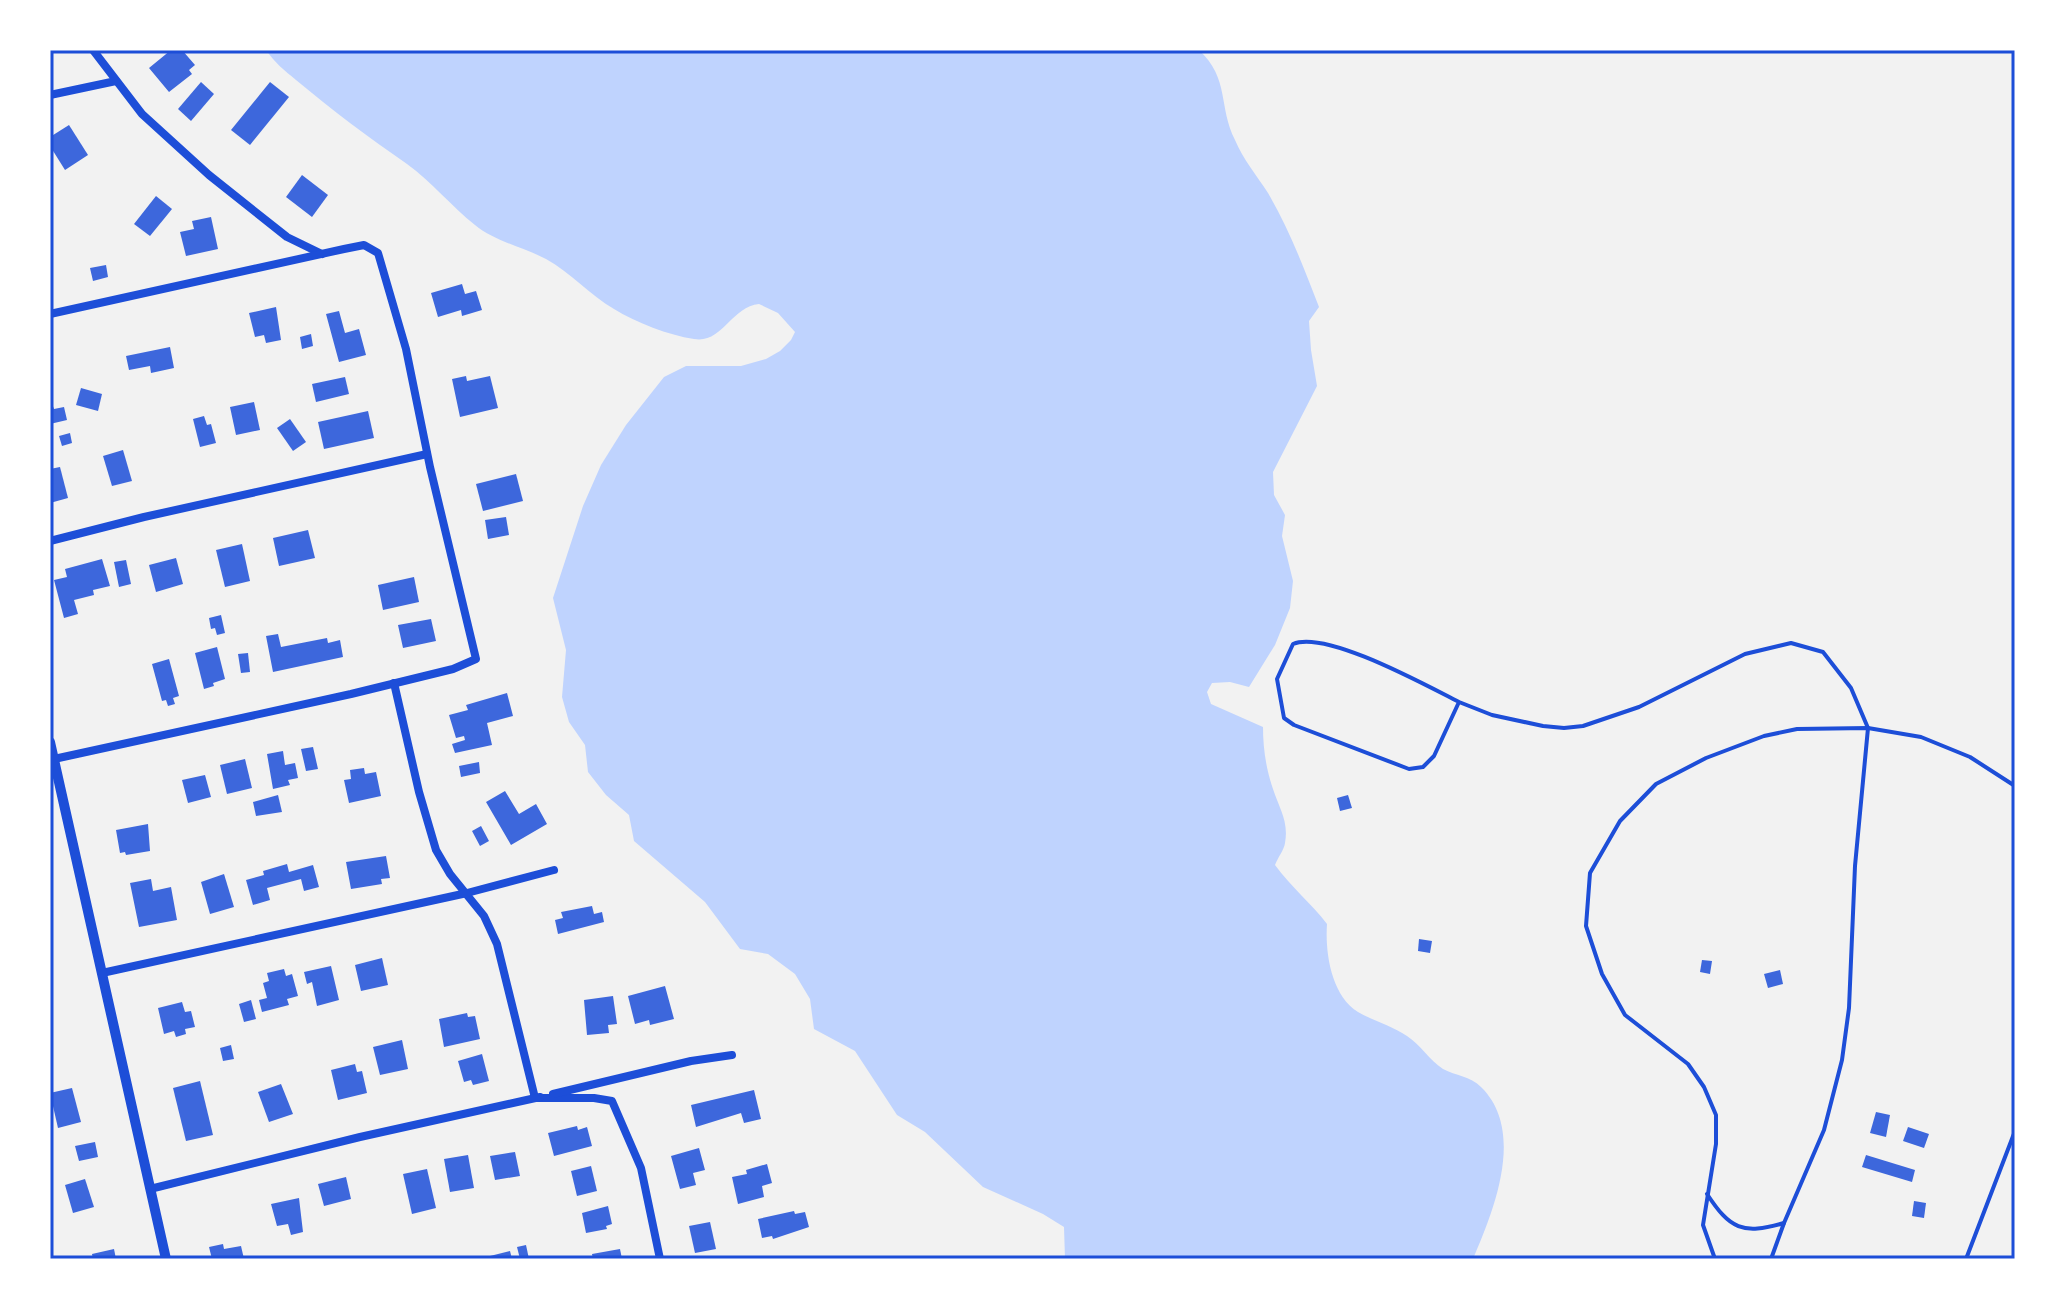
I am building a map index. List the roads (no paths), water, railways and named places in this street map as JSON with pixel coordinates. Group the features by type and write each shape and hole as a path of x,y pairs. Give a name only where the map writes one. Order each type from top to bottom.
{"street":[{"path":"93,50 142,114 209,175 287,237 322,254"},
{"path":"50,95 116,81"},
{"path":"50,314 364,245 378,253 406,349 427,454 476,659 453,669 394,683 54,759"},
{"path":"50,541 427,454"},
{"path":"394,683 436,850 450,874 484,916 497,944 535,1098"},
{"path":"50,742 166,1259"},
{"path":"102,973 467,893 554,870"},
{"path":"150,1189 676,1064 732,1055"},
{"path":"535,1098 612,1101 641,1168 660,1259"}],"lane":[{"path":"1459,702 1434,756 1423,767 1409,769 1294,725 1284,718 1277,679 1293,644 1303,640 1341,649 1492,715 1543,726 1583,726 1639,707 1745,654 1791,643 1823,652 1851,688 1868,728 1855,866 1849,1008 1842,1060 1824,1130 1771,1259"},
{"path":"1715,1259 1703,1225 1716,1144 1716,1115 1704,1087 1688,1064 1625,1015 1602,974 1586,926 1590,873 1620,821 1656,784 1706,758 1764,736 1797,729 1868,728 1921,737 1970,757 2015,786"},
{"path":"1966,1259 2015,1131"},
{"path":"1707,1193 1729,1223 1748,1230 1784,1223"}],"water":[{"path":"266,50 1199,50 1220,82 1235,140 1283,221 1319,307 1309,321 1317,386 1273,472 1274,495 1285,515 1282,536 1293,581 1290,608 1275,645 1249,687 1230,682 1212,683 1207,692 1211,704 1263,727 1268,774 1286,828 1284,846 1275,865 1327,924 1329,960 1341,995 1358,1012 1412,1040 1443,1069 1477,1083 1494,1105 1502,1126 1502,1171 1497,1195 1473,1259 1065,1259 1064,1227 983,1187 925,1132 897,1115 855,1051 814,1029 810,999 795,974 768,954 740,949 705,902 634,841 629,815 606,795 588,772 585,745 569,722 562,697 566,650 553,598 583,506 601,465 626,425 664,377 686,366 741,366 766,359 780,351 795,332 778,313 759,304 741,311 719,331 704,339 663,331 623,314 546,259 475,225 416,171 276,63"}]}
